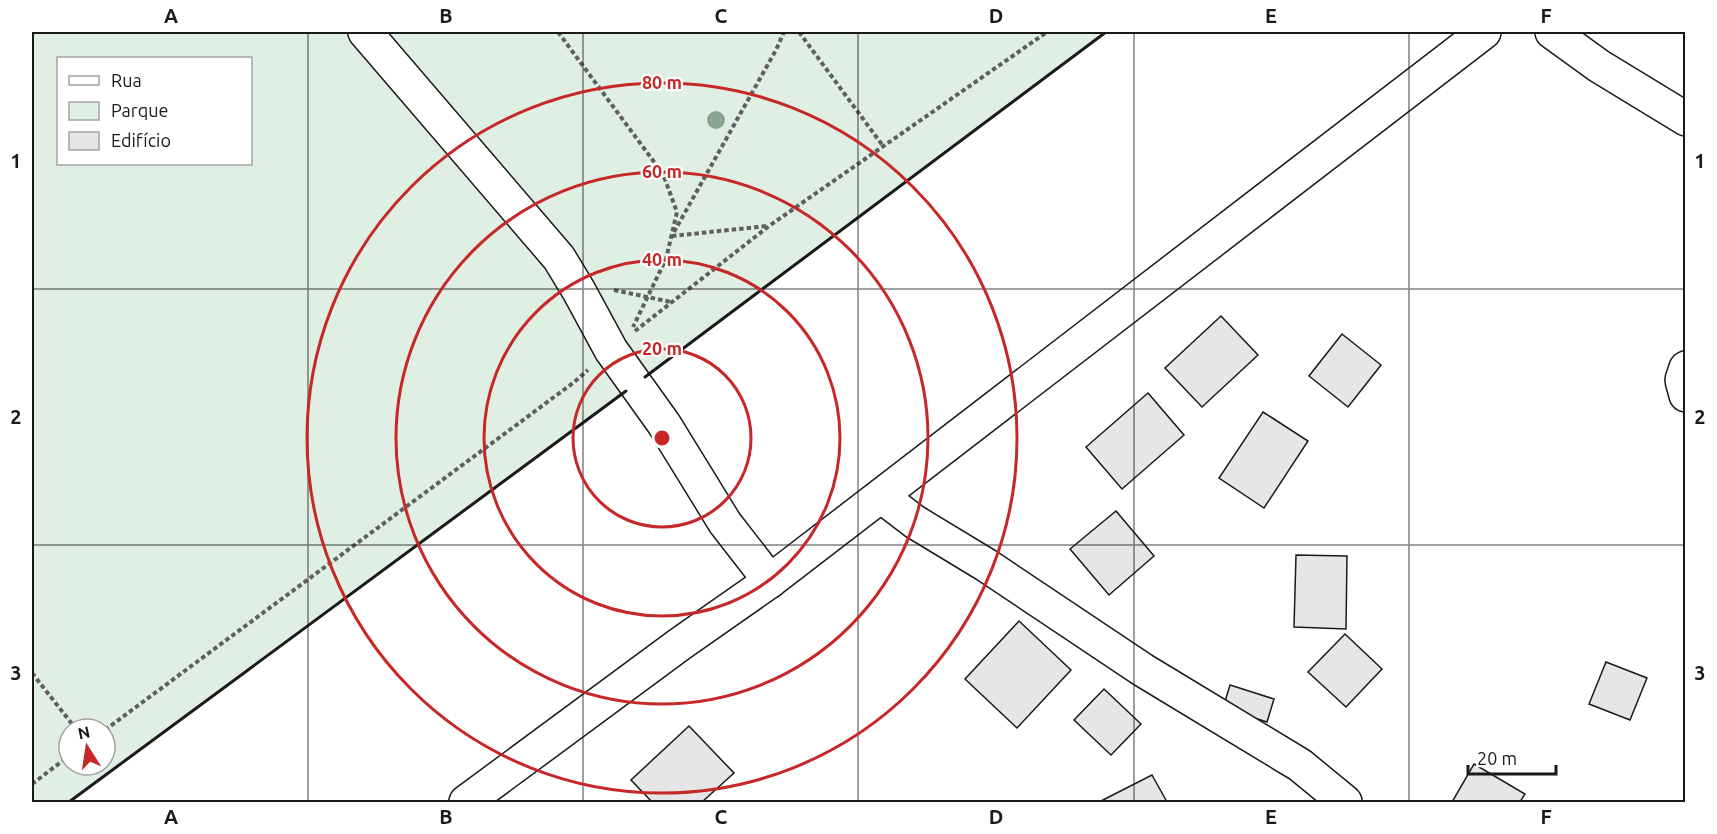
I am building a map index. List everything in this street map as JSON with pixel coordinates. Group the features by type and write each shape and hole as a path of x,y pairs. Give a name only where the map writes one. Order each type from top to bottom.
{"main road":[{"path":"365,32 559,258 611,350 664,424 725,523 770,581"},
{"path":"465,802 670,651 770,581 1484,32"},
{"path":"1552,32 1599,66 1686,118"},
{"path":"1686,368 1682,381 1686,395"},
{"path":"881,496 915,522 1005,577 1143,670 1300,765 1345,802"}],"path":[{"path":"558,32 663,174 677,212 666,259 628,335 769,226 1047,32"},
{"path":"672,236 784,32"},
{"path":"799,32 883,146"},
{"path":"672,236 769,226"},
{"path":"117,721 573,383 611,350"},
{"path":"32,673 67,717"},
{"path":"32,784 57,765"}],"green space":[{"path":"32,32 1106,32 117,767 117,717 57,717 57,777 103,777 69,802 32,802"}],"building":[{"path":"1221,316 1258,355 1202,407 1165,368"},
{"path":"1342,334 1381,365 1348,407 1309,376"},
{"path":"1148,393 1184,435 1122,489 1086,447"},
{"path":"1263,412 1308,441 1264,508 1219,478"},
{"path":"1116,511 1154,556 1109,595 1070,549"},
{"path":"1296,555 1347,556 1346,629 1294,627"},
{"path":"1019,621 1071,670 1017,728 965,679"},
{"path":"1345,634 1382,669 1346,707 1308,672"},
{"path":"1606,662 1647,678 1630,720 1589,704"},
{"path":"1230,685 1274,699 1267,722 1223,708"},
{"path":"1104,689 1141,724 1111,755 1074,720"},
{"path":"689,726 734,773 702,802 652,802 631,780"},
{"path":"1474,764 1525,794 1520,802 1452,802"},
{"path":"1152,775 1167,802 1099,802"}],"wall":[{"path":"645,377 1106,32"},
{"path":"69,802 626,391"}]}
